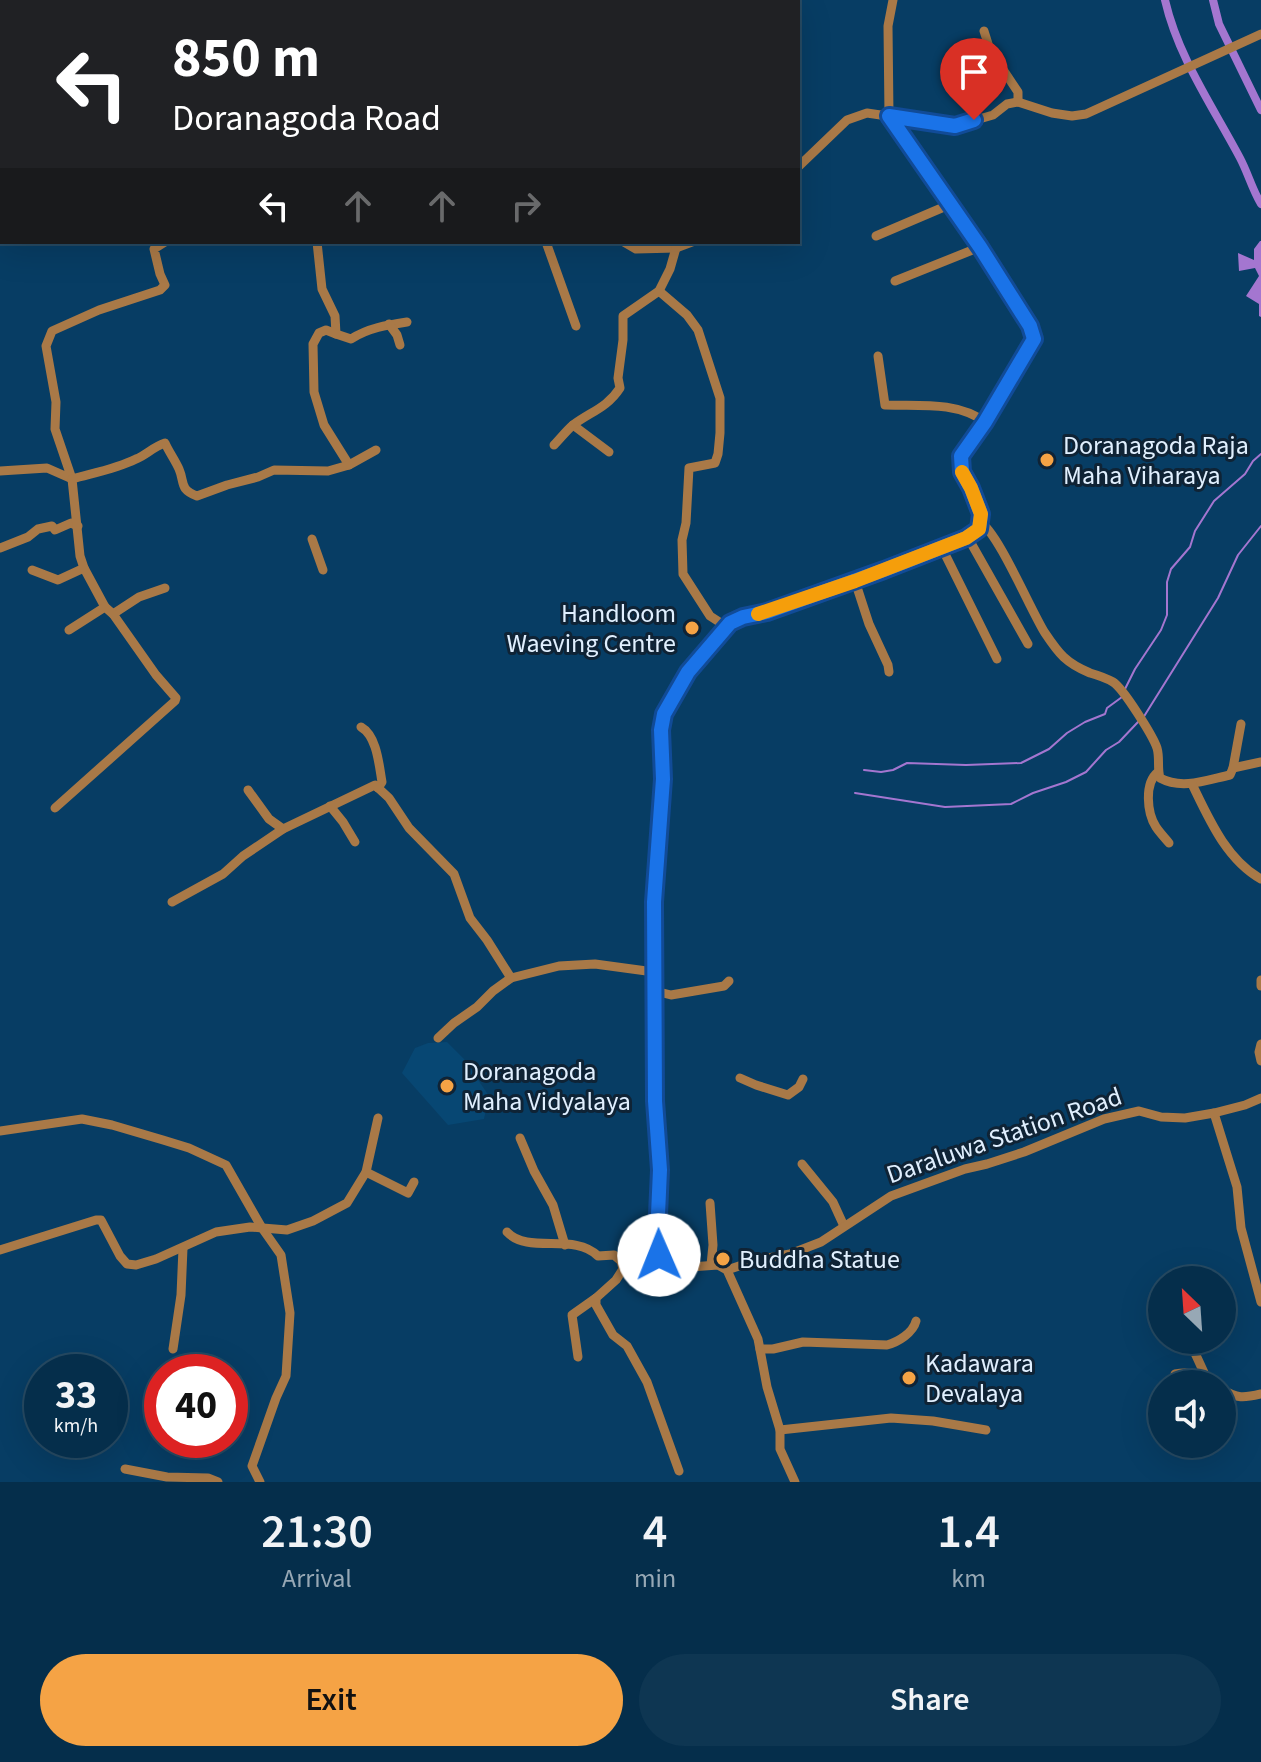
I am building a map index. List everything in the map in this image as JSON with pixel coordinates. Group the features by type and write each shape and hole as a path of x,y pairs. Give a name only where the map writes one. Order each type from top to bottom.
{"street":[{"path":"666,1264 659,1255 657,1237 660,1170 655,1101 654,972 654,902 663,779 661,730 664,714 688,672 730,623 855,581 966,538 979,529 981,514 962,472 961,456 1034,339 1030,326 980,247 889,116 888,26 893,0"},
{"path":"984,31 990,50 1018,92 1018,102"},
{"path":"800,165 847,120 867,113 955,126 993,115 1007,104 1018,102 1052,113 1072,116 1086,114 1261,34"},
{"path":"876,236 951,204"},
{"path":"55,808 176,698 109,610 84,568 72,479 55,429 56,402 46,346 52,331 99,310 160,290 165,285 154,249 162,244"},
{"path":"317,244 322,289 335,316 336,334"},
{"path":"547,244 576,326"},
{"path":"627,244 636,249 676,248 687,244"},
{"path":"895,281 980,247"},
{"path":"554,445 573,425 595,413 616,395 620,388 618,378 623,316 659,291 676,248"},
{"path":"659,291 687,315 698,330 720,398 720,433 715,463 689,468 682,540 683,574 710,616 727,627"},
{"path":"349,465 324,425 314,392 313,344 319,333 326,330 351,339 389,324 407,322"},
{"path":"389,324 400,345"},
{"path":"878,356 885,405 949,407 975,415 985,422"},
{"path":"573,425 609,452"},
{"path":"0,471 47,468 72,479 139,458 153,447 165,443 181,472 181,482 187,492 197,496 274,470 328,471 349,465 376,450"},
{"path":"980,522 985,524 997,543 1044,632 1067,662 1114,682 1124,694 1154,741 1160,778 1170,784 1192,784 1230,775 1241,724"},
{"path":"0,548 28,537 38,529 52,526 55,530 71,523 78,526"},
{"path":"966,538 1028,644"},
{"path":"312,539 323,570"},
{"path":"942,548 997,659"},
{"path":"32,570 58,580 84,568"},
{"path":"855,581 889,672"},
{"path":"69,630 165,588"},
{"path":"361,727 367,730 376,751 382,782 378,788"},
{"path":"1233,768 1261,762"},
{"path":"1158,772 1153,776 1148,794 1154,825 1169,843"},
{"path":"1192,784 1225,846 1242,865 1261,879"},
{"path":"172,902 223,874 283,829 375,785 389,798 409,828 454,874 470,918 511,978"},
{"path":"248,790 269,819 283,829"},
{"path":"330,806 355,842"},
{"path":"438,1038 511,978 559,966 595,964 654,972"},
{"path":"655,991 671,995 724,986 729,981"},
{"path":"1261,1044 1261,1061"},
{"path":"740,1078 788,1095 799,1087 803,1079"},
{"name":"Daraluwa Station Road","path":"727,1270 790,1254 821,1242 891,1196 1024,1152 1104,1119 1139,1111 1161,1117 1185,1118 1245,1105 1261,1098"},
{"path":"1214,1113 1237,1187 1241,1228 1261,1302"},
{"path":"0,1250 101,1220 120,1256 127,1264 136,1265 216,1232 242,1227 287,1230 313,1221 347,1203 366,1172 378,1118"},
{"path":"0,1131 82,1119 189,1148 226,1165 281,1255 290,1313 286,1376 252,1466 260,1482"},
{"path":"520,1138 553,1205 565,1245"},
{"path":"802,1164 833,1202 844,1226"},
{"path":"366,1172 408,1193 414,1182"},
{"path":"710,1203 711,1265"},
{"path":"507,1232 528,1241 574,1244 598,1256 614,1255 628,1269 666,1264 677,1268 718,1265 727,1270 758,1339 767,1387 780,1430 780,1449 795,1482"},
{"path":"173,1349 181,1295 183,1248"},
{"path":"578,1357 572,1315 616,1280 623,1269 621,1261"},
{"path":"596,1298 596,1305 613,1335 627,1346 647,1382 679,1471"},
{"path":"760,1349 803,1342 887,1345 896,1342 914,1327 916,1321"},
{"path":"1236,1396 1244,1398 1261,1394"},
{"path":"780,1430 891,1418 986,1430"},
{"path":"125,1469 167,1477 208,1478 218,1482"}],"shaded area":[{"path":"1260,241 1261,317 1259,304 1246,296 1259,276 1255,268 1239,271 1238,253 1254,260 1254,249"},
{"name":"Doranagoda Maha Vidyalaya","path":"447,1042 464,1059 489,1096 484,1119 448,1125 402,1073 415,1048 428,1043"}],"waterway":[{"path":"1165,0 1187,62 1240,158 1261,204"},
{"path":"1213,0 1219,24 1261,110"},
{"path":"1124,691 1167,615 1167,582 1171,569 1190,547 1195,531 1214,501 1245,474 1261,454"},
{"path":"1143,718 1218,598 1238,555 1261,526"},
{"path":"864,770 881,772 907,763 1021,763 1049,749 1085,722 1105,714 1107,708 1122,697"},
{"path":"855,793 945,807 1011,804 1086,772 1138,722"}],"slow traffic":[{"path":"758,614 942,548 979,529 981,514 962,472"}],"place":[{"name":"Doranagoda Raja Maha Viharaya","path":"1047,460"},
{"name":"Handloom Waeving Centre","path":"692,628"},
{"name":"Doranagoda Maha Vidyalaya","path":"447,1086"},
{"name":"Buddha Statue","path":"723,1259"},
{"name":"Kadawara Devalaya","path":"909,1378"}],"route":[{"path":"659,1255 654,902 663,779 661,730 664,714 688,672 730,623 884,570 966,538 979,529 981,514 962,472 961,456 1034,339 1030,326 980,247 889,116 955,126 974,120"}]}
